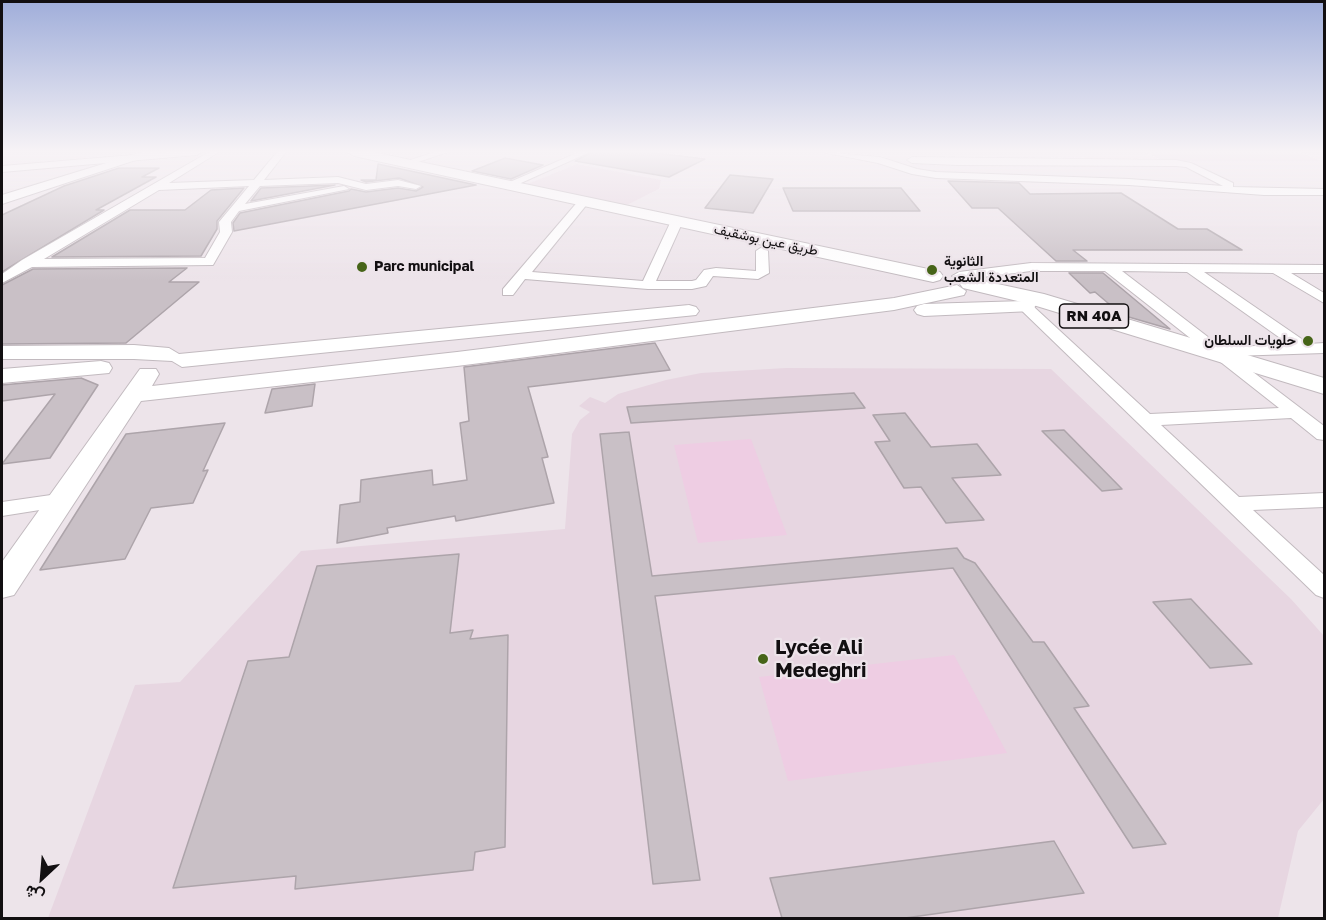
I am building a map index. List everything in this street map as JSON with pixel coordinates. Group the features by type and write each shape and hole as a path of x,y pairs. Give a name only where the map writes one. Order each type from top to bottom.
{"main road":[{"name":"طريق عين بوشقيف","path":"555,195 930,278"},
{"name":"RN 40A","path":"930,278 939,288 962,284 1216,352 1324,387"}],"street":[{"path":"2,200 17,195"},
{"path":"4,274 142,195"},
{"path":"26,263 209,262 226,232 225,222 248,195"},
{"path":"235,209 312,195"},
{"path":"508,291 584,201"},
{"path":"648,285 677,221"},
{"path":"522,275 648,285 692,285 700,283 709,273 758,275 762,273 762,251"},
{"path":"2,376 140,378 457,359 894,304 1031,267 1324,269"},
{"path":"1109,268 1324,435"},
{"path":"1190,268 1306,349"},
{"path":"1275,269 1324,299"},
{"path":"2,586 153,358 175,358 802,300 930,278"},
{"path":"824,312 1030,303 1143,420 1324,589"},
{"path":"1216,352 1324,348"},
{"path":"2,354 134,352 175,358"},
{"path":"1143,420 1293,413"},
{"path":"1233,504 1324,500"},
{"path":"2,508 58,501"}],"shaded area":[{"path":"572,195 647,195 625,206"},
{"name":"Lycée Ali Medeghri","path":"786,368 1051,369 1291,599 1324,636 1324,799 1298,831 1278,918 48,918 135,685 180,682 301,551 565,529 572,434 580,420 590,412 579,406 590,397 605,403 618,394 701,373"},
{"path":"751,439 787,535 698,543 674,445"},
{"path":"954,655 1007,753 788,781 759,677"}],"building":[{"path":"45,195 123,195 96,210 104,210 2,272 2,215"},
{"path":"205,195 238,195 217,221 217,229 201,256 52,257 130,210 185,210"},
{"path":"256,195 283,195 251,201"},
{"path":"330,195 424,195 234,231 233,223 240,213"},
{"path":"715,195 764,195 753,213 705,208"},
{"path":"786,195 907,195 920,211 793,211"},
{"path":"960,195 1124,195 1178,229 1207,229 1242,250 1073,250 1087,261 1056,261 998,208 972,208"},
{"path":"187,268 169,282 199,282 126,343 2,344 2,285 33,269"},
{"path":"1069,273 1103,273 1170,329 1122,315 1095,292 1090,293"},
{"path":"655,343 670,370 528,387 548,457 542,458 554,503 456,521 455,516 387,528 388,533 337,543 340,505 360,502 361,480 432,470 433,485 467,480 460,423 469,421 464,367"},
{"path":"81,378 98,385 50,458 2,464 55,394 2,401 2,385"},
{"path":"315,384 312,406 265,413 272,389"},
{"path":"854,393 865,408 631,423 627,407"},
{"path":"905,413 931,447 977,444 1001,475 952,478 984,520 946,523 921,487 904,488 875,442 890,441 873,415"},
{"path":"225,423 203,471 208,470 193,503 151,508 125,559 40,570 126,434"},
{"path":"1064,430 1122,489 1102,491 1042,431"},
{"path":"629,432 652,576 957,548 964,558 975,563 1033,642 1044,642 1089,706 1074,708 1166,844 1133,848 953,568 655,596 700,880 653,884 600,434"},
{"path":"459,554 450,633 473,630 470,639 508,635 505,847 475,852 473,870 295,889 296,876 173,888 248,661 289,657 317,566"},
{"path":"1191,599 1252,664 1210,668 1153,602"},
{"path":"1054,841 1084,893 905,918 782,918 770,878"}],"place":[{"name":"Parc municipal","path":"362,267"},
{"name":"الثانوية المتعددة الشعب","path":"932,270"},
{"name":"حلويات السلطان","path":"1308,341"},
{"name":"Lycée Ali Medeghri","path":"763,659"}]}
